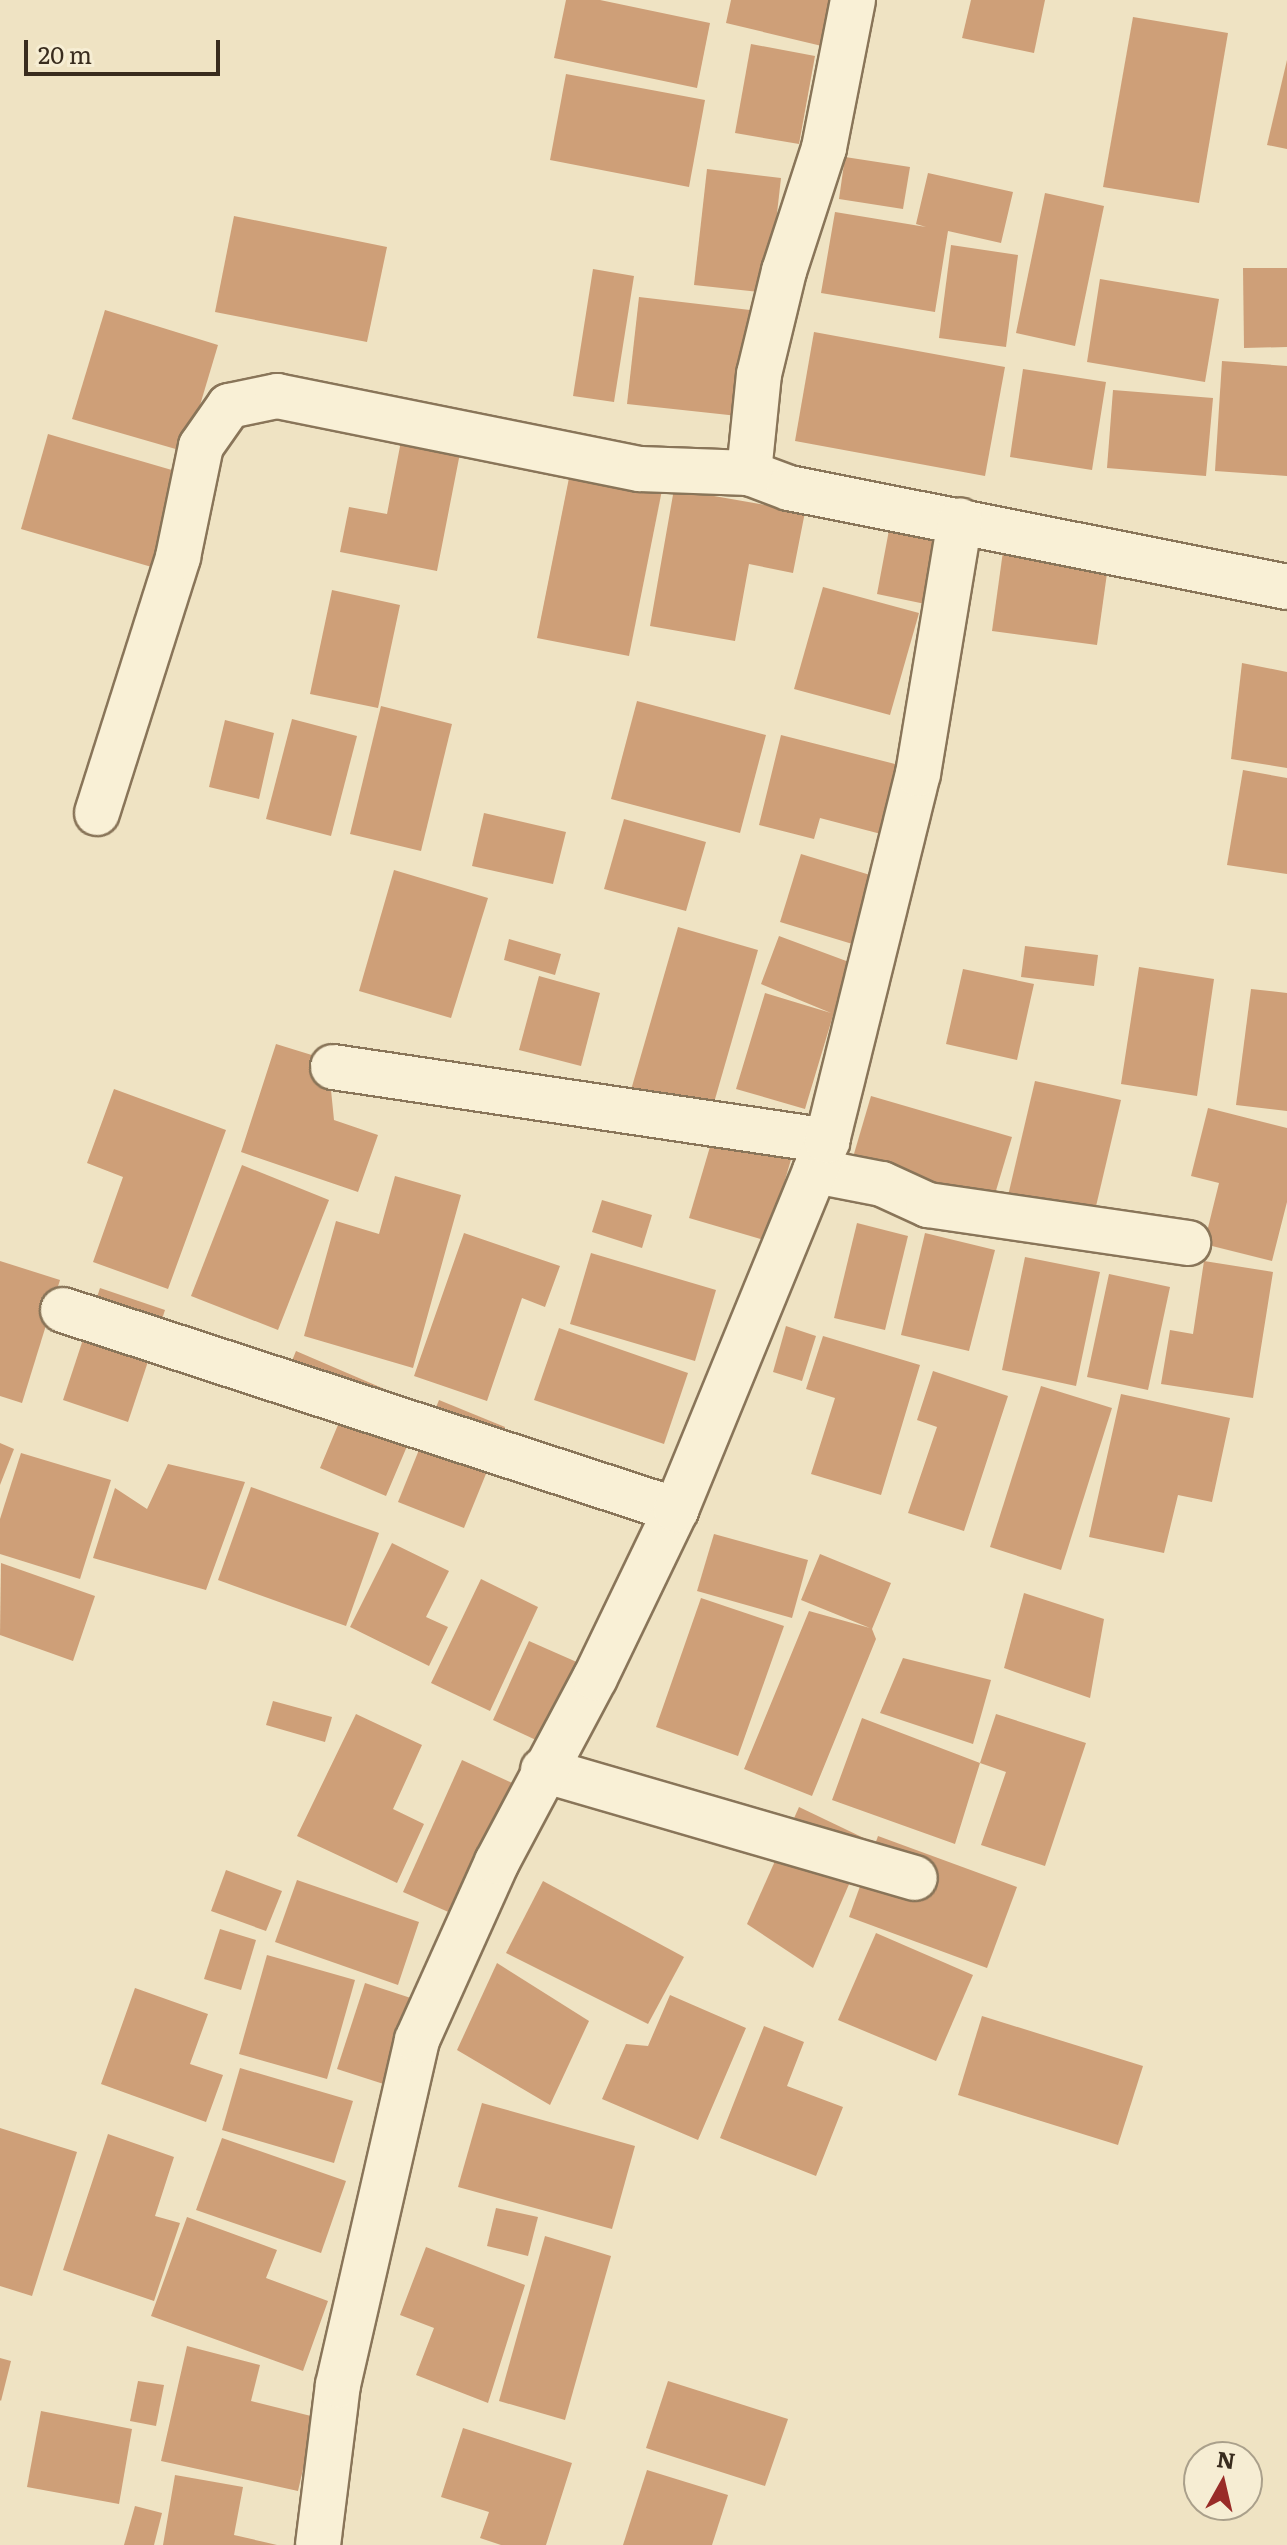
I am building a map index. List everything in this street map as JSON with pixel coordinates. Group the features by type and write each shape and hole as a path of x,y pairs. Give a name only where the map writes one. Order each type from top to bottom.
{"street":[{"path":"749,473 759,374 784,271 824,148 853,0"},
{"path":"97,813 178,557 201,446 229,406 277,396 640,469 749,473 789,488 1287,587"},
{"path":"318,2545 338,2385 417,2040 543,1770 595,1678 676,1510 821,1156 918,774 960,520"},
{"path":"333,1067 821,1156 928,1205 1188,1243"},
{"path":"63,1310 676,1510"},
{"path":"543,1770 915,1878"}],"building":[{"path":"566,0 600,0 710,23 697,88 554,58"},
{"path":"731,0 838,0 826,47 726,23"},
{"path":"971,0 1045,0 1034,53 962,38"},
{"path":"1133,17 1228,33 1199,203 1103,187"},
{"path":"751,44 815,56 799,144 735,133"},
{"path":"1287,60 1287,149 1267,145"},
{"path":"566,74 705,100 689,187 550,160"},
{"path":"845,157 910,167 903,209 839,199"},
{"path":"707,169 781,178 768,293 694,285"},
{"path":"928,173 1013,192 1001,243 948,231 935,312 821,293 835,212 926,227 916,224"},
{"path":"1045,193 1104,206 1075,346 1016,333"},
{"path":"234,216 387,247 367,342 215,312"},
{"path":"951,245 1018,255 1006,347 939,338"},
{"path":"1243,268 1287,268 1287,347 1244,348"},
{"path":"593,269 634,276 614,402 573,396"},
{"path":"1100,279 1219,299 1205,382 1087,362"},
{"path":"639,297 750,310 738,416 627,404"},
{"path":"105,310 218,345 186,452 72,419"},
{"path":"814,332 1005,367 985,476 795,441"},
{"path":"1222,361 1287,366 1287,476 1215,471"},
{"path":"1023,369 1106,382 1092,470 1010,457"},
{"path":"1113,390 1213,398 1206,476 1107,468"},
{"path":"48,434 189,475 162,570 21,529"},
{"path":"402,436 461,448 437,571 340,552 349,507 387,514"},
{"path":"572,463 664,480 629,656 537,638"},
{"path":"674,489 805,512 793,573 749,564 735,641 650,626"},
{"path":"889,530 948,542 935,606 877,594"},
{"path":"1004,544 1109,559 1097,645 992,631"},
{"path":"823,587 919,613 890,715 794,689"},
{"path":"332,590 400,605 378,708 310,694"},
{"path":"1242,663 1287,672 1287,768 1231,759"},
{"path":"637,701 766,735 740,833 611,799"},
{"path":"381,706 452,724 421,851 350,834"},
{"path":"292,719 357,736 331,836 266,819"},
{"path":"225,720 274,733 259,799 209,787"},
{"path":"781,735 899,765 881,834 820,818 814,839 759,825"},
{"path":"1243,770 1287,778 1287,874 1227,865"},
{"path":"484,813 566,832 553,884 472,866"},
{"path":"624,819 706,842 686,911 604,889"},
{"path":"801,854 880,878 859,946 780,922"},
{"path":"394,870 488,898 451,1018 359,991"},
{"path":"678,927 758,950 711,1113 631,1090"},
{"path":"779,936 849,962 805,1109 736,1089 765,993 831,1013 761,984"},
{"path":"509,939 561,954 555,975 504,960"},
{"path":"1025,946 1098,955 1094,986 1021,977"},
{"path":"1139,967 1214,979 1197,1096 1121,1084"},
{"path":"963,969 1034,984 1017,1060 946,1044"},
{"path":"539,976 600,993 581,1066 519,1050"},
{"path":"1251,989 1287,993 1287,1111 1236,1105"},
{"path":"276,1044 328,1060 334,1120 378,1135 358,1192 241,1152"},
{"path":"1035,1081 1121,1100 1093,1219 1007,1200"},
{"path":"114,1089 226,1130 168,1289 93,1262 123,1177 87,1163"},
{"path":"871,1096 1012,1137 992,1204 851,1164"},
{"path":"722,1106 800,1129 767,1241 689,1218"},
{"path":"1208,1108 1287,1128 1287,1202 1272,1261 1204,1244 1219,1183 1191,1176"},
{"path":"242,1165 329,1200 278,1330 191,1296"},
{"path":"395,1176 461,1195 413,1368 304,1336 336,1221 379,1234"},
{"path":"602,1200 652,1215 642,1248 592,1232"},
{"path":"857,1223 908,1236 885,1330 834,1318"},
{"path":"464,1233 560,1266 545,1307 522,1298 487,1401 414,1376"},
{"path":"925,1233 995,1250 969,1351 901,1335"},
{"path":"591,1253 716,1290 695,1361 570,1324"},
{"path":"1025,1257 1100,1272 1076,1386 1002,1370"},
{"path":"0,1261 60,1280 22,1403 0,1396"},
{"path":"1204,1261 1273,1272 1253,1398 1161,1384 1170,1330 1193,1334"},
{"path":"1109,1274 1170,1287 1148,1390 1087,1377"},
{"path":"100,1288 165,1310 128,1422 63,1400"},
{"path":"786,1326 816,1336 802,1381 773,1372"},
{"path":"559,1328 688,1373 664,1444 534,1400"},
{"path":"823,1336 920,1365 881,1495 811,1474 835,1398 806,1389"},
{"path":"296,1351 424,1406 386,1496 320,1468 340,1420 278,1395"},
{"path":"933,1371 1008,1396 964,1531 908,1513 937,1427 917,1420"},
{"path":"1041,1386 1112,1408 1061,1570 990,1547"},
{"path":"1121,1394 1230,1418 1212,1502 1178,1495 1164,1553 1089,1537"},
{"path":"439,1400 505,1427 464,1528 398,1502"},
{"path":"0,1443 14,1449 0,1485"},
{"path":"21,1453 111,1480 80,1579 0,1554 0,1519"},
{"path":"168,1464 245,1482 206,1590 93,1558 115,1488 147,1509"},
{"path":"251,1487 379,1533 346,1626 218,1580"},
{"path":"714,1534 808,1560 792,1618 697,1591"},
{"path":"392,1543 449,1571 426,1617 448,1627 429,1666 350,1627"},
{"path":"820,1554 891,1583 872,1629 876,1639 812,1796 744,1769 809,1611 870,1628 801,1600"},
{"path":"1,1563 95,1596 73,1661 0,1635"},
{"path":"481,1579 538,1607 490,1711 431,1683"},
{"path":"1024,1593 1104,1619 1090,1698 1004,1668"},
{"path":"701,1598 784,1626 738,1756 656,1727"},
{"path":"529,1641 588,1667 551,1747 493,1720"},
{"path":"903,1658 991,1680 973,1744 880,1713"},
{"path":"273,1701 332,1717 325,1742 266,1725"},
{"path":"356,1714 422,1745 393,1809 424,1824 397,1883 297,1836"},
{"path":"996,1714 1086,1743 1045,1866 981,1845 1006,1772 980,1763"},
{"path":"862,1718 980,1763 955,1844 832,1800"},
{"path":"462,1760 521,1787 462,1918 403,1892"},
{"path":"799,1807 868,1840 813,1968 747,1924"},
{"path":"878,1836 1017,1887 987,1968 849,1917"},
{"path":"226,1870 282,1891 266,1931 211,1911"},
{"path":"297,1880 419,1922 398,1985 275,1942"},
{"path":"543,1881 684,1957 648,2024 506,1953"},
{"path":"220,1929 256,1940 241,1990 204,1979"},
{"path":"876,1933 973,1975 936,2061 838,2020"},
{"path":"267,1955 355,1980 327,2079 239,2054"},
{"path":"497,1963 589,2021 550,2105 457,2050"},
{"path":"365,1983 423,2002 396,2088 337,2069"},
{"path":"135,1988 208,2014 190,2064 223,2075 206,2122 101,2084"},
{"path":"670,1995 746,2028 698,2140 602,2099 626,2044 648,2046"},
{"path":"982,2016 1143,2066 1118,2145 958,2095"},
{"path":"764,2026 804,2042 787,2086 843,2107 816,2176 720,2138"},
{"path":"240,2068 353,2101 334,2163 222,2130"},
{"path":"482,2103 635,2146 612,2229 458,2187"},
{"path":"0,2128 77,2152 32,2296 0,2286"},
{"path":"108,2134 174,2157 155,2216 180,2223 154,2301 63,2270"},
{"path":"222,2138 346,2181 321,2253 196,2210"},
{"path":"496,2208 538,2217 528,2256 487,2246"},
{"path":"187,2217 277,2250 266,2278 328,2301 303,2371 151,2316"},
{"path":"545,2236 611,2256 565,2420 499,2401"},
{"path":"426,2247 525,2285 488,2403 416,2375 434,2328 400,2315"},
{"path":"187,2346 260,2365 251,2401 315,2417 298,2491 161,2461"},
{"path":"0,2358 11,2361 1,2401 0,2400"},
{"path":"138,2381 164,2385 156,2426 130,2421"},
{"path":"668,2381 788,2419 765,2486 646,2448"},
{"path":"41,2411 132,2429 119,2504 27,2487"},
{"path":"463,2428 572,2463 546,2545 501,2545 480,2538 489,2512 441,2497"},
{"path":"647,2470 728,2495 712,2545 623,2545"},
{"path":"175,2475 243,2487 234,2535 277,2545 163,2545"},
{"path":"135,2506 162,2513 154,2545 124,2545"}]}
